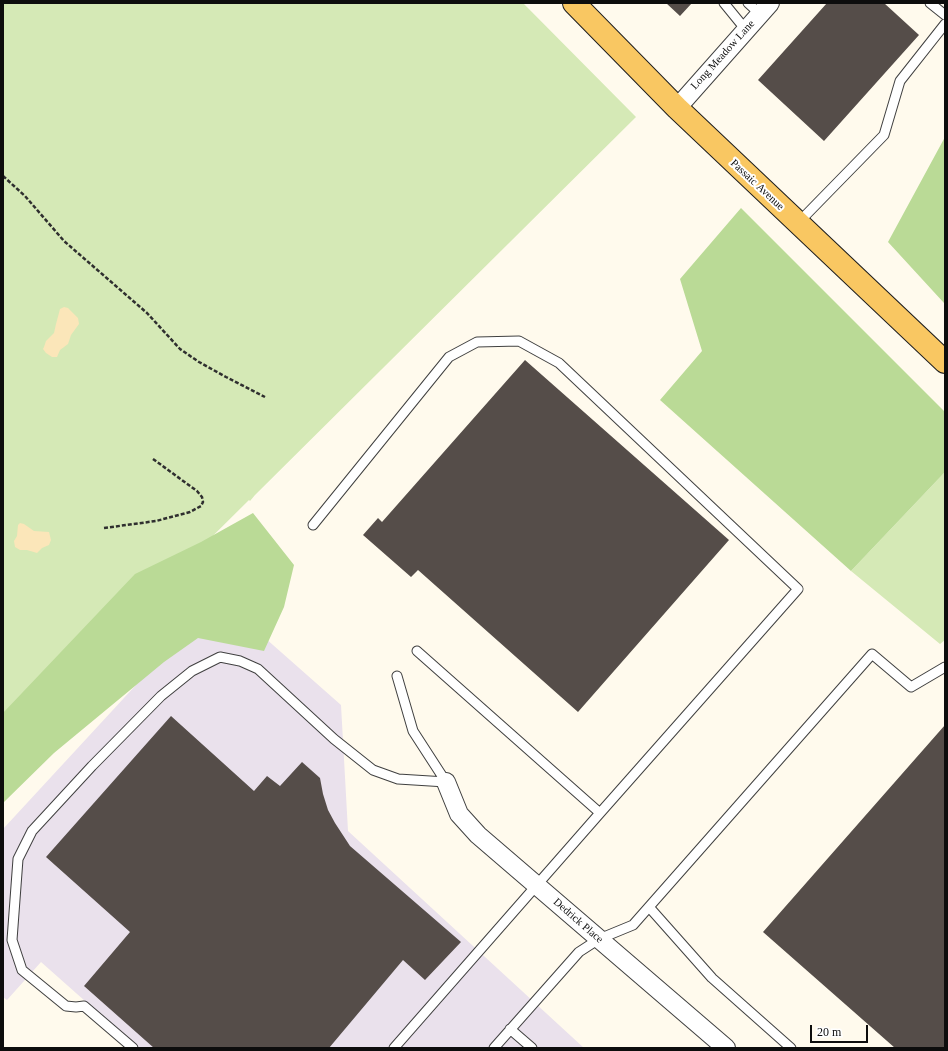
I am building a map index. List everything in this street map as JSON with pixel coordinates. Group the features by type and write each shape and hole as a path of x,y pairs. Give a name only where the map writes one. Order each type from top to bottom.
{"main road":[{"name":"Passaic Avenue","path":"574,3 677,108 945,362"}],"street":[{"name":"Long Meadow Lane","path":"677,108 746,30 760,7"},
{"name":"Dedrick Place","path":"446,782 459,814 478,835 726,1048"}],"lane":[{"path":"724,3 746,30"},
{"path":"930,3 945,15"},
{"path":"798,223 884,136 900,81 945,24"},
{"path":"313,525 449,356 477,342 519,341 559,363 798,589 394,1048"},
{"path":"417,651 600,813"},
{"path":"494,1048 579,952 600,939 633,925 872,654 911,688 945,667"},
{"path":"133,1048 84,1006 66,1006 22,970 12,940 18,859 32,831 160,696 192,671 220,657 240,661 258,669 334,739 373,770 398,778 446,782"},
{"path":"397,676 413,731 446,782"},
{"path":"649,907 712,978 791,1048"},
{"path":"510,1029 532,1048"}],"path":[{"path":"3,176 25,196 64,241 147,313 180,349 219,373 265,397"},
{"path":"104,528 156,522 190,512 201,506 203,502 202,497 197,492 153,459"}],"shaded area":[{"path":"239,615 341,705 348,831 584,1048 138,1048 41,962 7,1000 3,997 3,829 184,633"}],"green space":[{"path":"3,3 523,3 636,117 3,744"},
{"path":"945,137 945,297 944,303 888,242"},
{"path":"741,208 945,412 945,472 851,571 660,400 702,351 680,279"},
{"path":"945,472 945,640 940,644 851,571"},
{"path":"253,513 294,565 284,607 264,651 198,638 164,662 54,753 3,803 3,713 135,574 201,542"}],"sand":[{"path":"64,307 68,308 78,318 79,324 71,335 68,344 60,350 57,357 52,357 43,349 46,341 54,333 60,309"},
{"path":"20,523 34,531 49,532 51,540 49,545 42,548 37,553 27,550 20,550 15,547 14,541 17,536 18,525"}],"building":[{"path":"666,3 692,3 680,16"},
{"path":"827,3 884,3 919,35 824,141 758,80"},
{"path":"525,360 729,540 578,712 418,570 411,577 363,535 378,518 382,522"},
{"path":"171,716 254,791 267,776 280,786 302,762 320,778 328,810 350,846 461,942 425,980 403,960 329,1048 154,1048 84,986 130,932 46,857"},
{"path":"945,725 945,1048 895,1048 763,932"}]}
